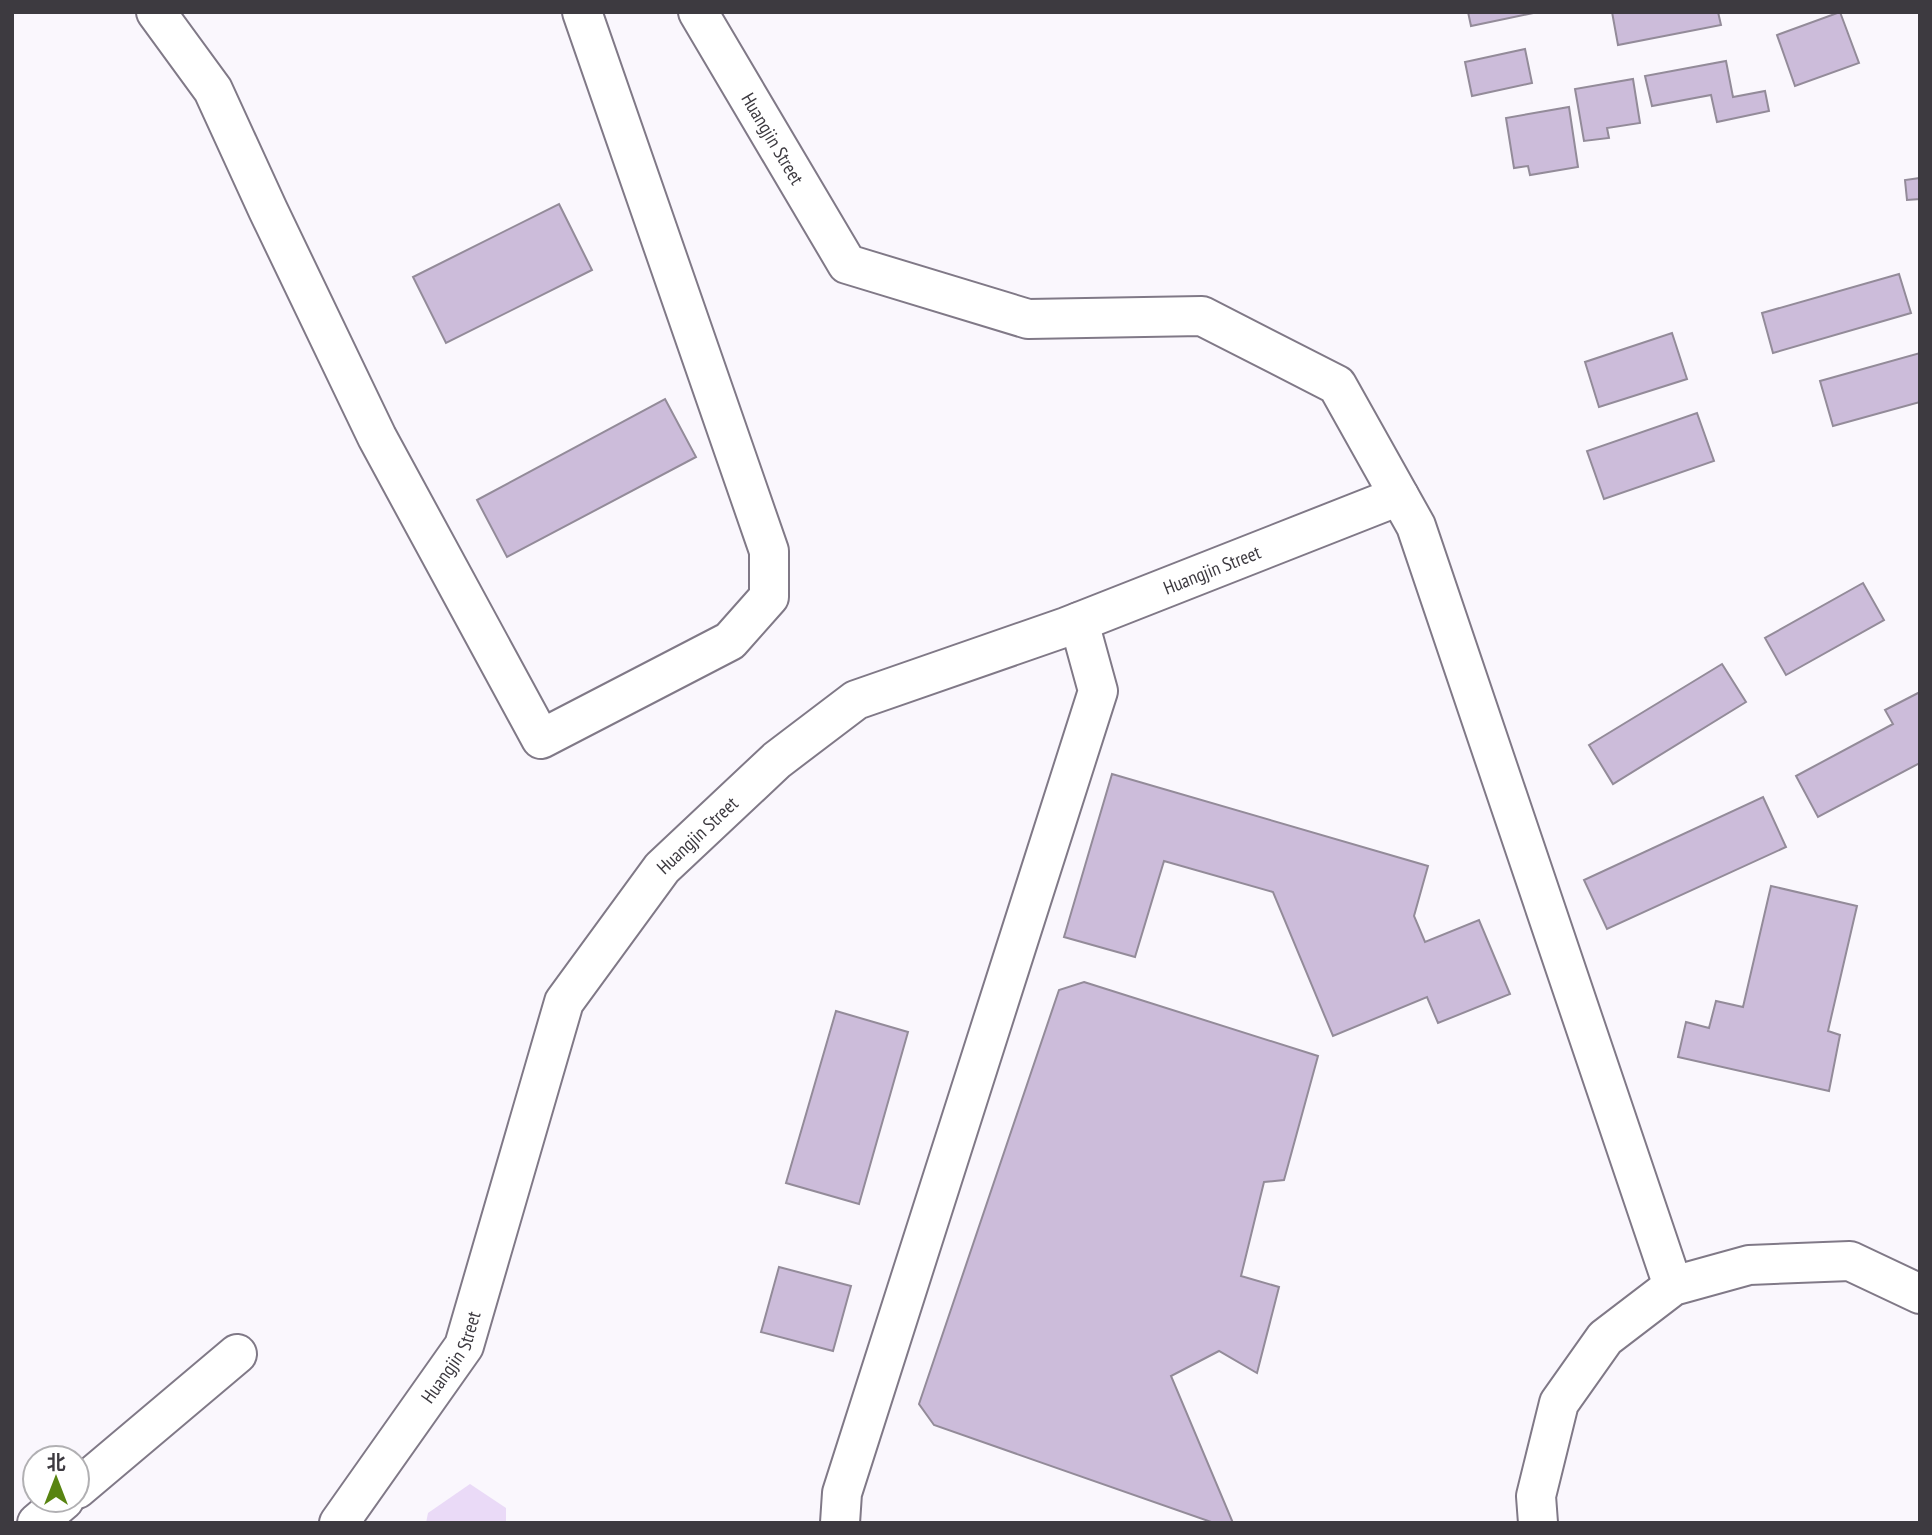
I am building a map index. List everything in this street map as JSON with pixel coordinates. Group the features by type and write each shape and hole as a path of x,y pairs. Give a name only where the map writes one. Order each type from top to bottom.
{"street":[{"path":"156,12 214,90 268,210 377,437 541,739 730,641 769,597 769,551 582,12"},
{"name":"Huangjin Street","path":"339,1523 464,1346 564,1002 662,868 777,760 856,700 1079,622 1399,496 1337,385 1202,316 1028,319 847,264 698,12"},
{"path":"1399,496 1421,539 1673,1286"},
{"path":"840,1523 842,1493 1098,691 1079,622"},
{"path":"1538,1523 1536,1496 1559,1403 1605,1338 1673,1286 1749,1265 1850,1261 1920,1294"},
{"path":"91,1477 237,1354"}],"shaded area":[{"path":"470,1484 506,1508 506,1523 426,1523 428,1513"}],"building":[{"path":"1468,12 1538,12 1471,26"},
{"path":"1612,12 1718,12 1721,25 1618,45"},
{"path":"1840,12 1859,63 1795,86 1777,35"},
{"path":"1525,49 1532,83 1472,96 1465,62"},
{"path":"1726,61 1733,97 1765,91 1769,111 1717,122 1711,95 1652,106 1645,76"},
{"path":"1633,79 1640,123 1607,128 1609,138 1584,141 1575,89"},
{"path":"1569,107 1578,167 1530,175 1528,166 1514,168 1506,118"},
{"path":"1920,178 1920,199 1907,200 1905,180"},
{"path":"559,204 592,270 446,343 413,277"},
{"path":"1899,274 1911,313 1773,353 1762,313"},
{"path":"1672,333 1687,379 1599,407 1585,362"},
{"path":"1920,353 1920,402 1833,426 1820,381"},
{"path":"665,399 696,457 507,557 477,500"},
{"path":"1697,413 1714,461 1604,499 1587,451"},
{"path":"1863,583 1884,620 1786,675 1765,638"},
{"path":"1722,664 1746,702 1613,784 1589,745"},
{"path":"1920,692 1920,763 1818,817 1796,776 1893,724 1885,710"},
{"path":"1112,774 1428,866 1414,916 1425,942 1479,920 1510,994 1438,1023 1427,997 1333,1036 1273,892 1164,861 1135,957 1064,937"},
{"path":"1763,797 1786,847 1607,929 1584,880"},
{"path":"1771,886 1857,906 1828,1031 1840,1035 1829,1091 1678,1057 1686,1022 1709,1028 1716,1001 1743,1007"},
{"path":"1084,982 1318,1056 1284,1180 1264,1182 1241,1276 1279,1287 1257,1373 1219,1351 1171,1376 1233,1523 1214,1523 934,1425 919,1404 1059,990"},
{"path":"836,1011 908,1032 859,1204 786,1183"},
{"path":"779,1267 851,1286 833,1351 761,1332"}]}
